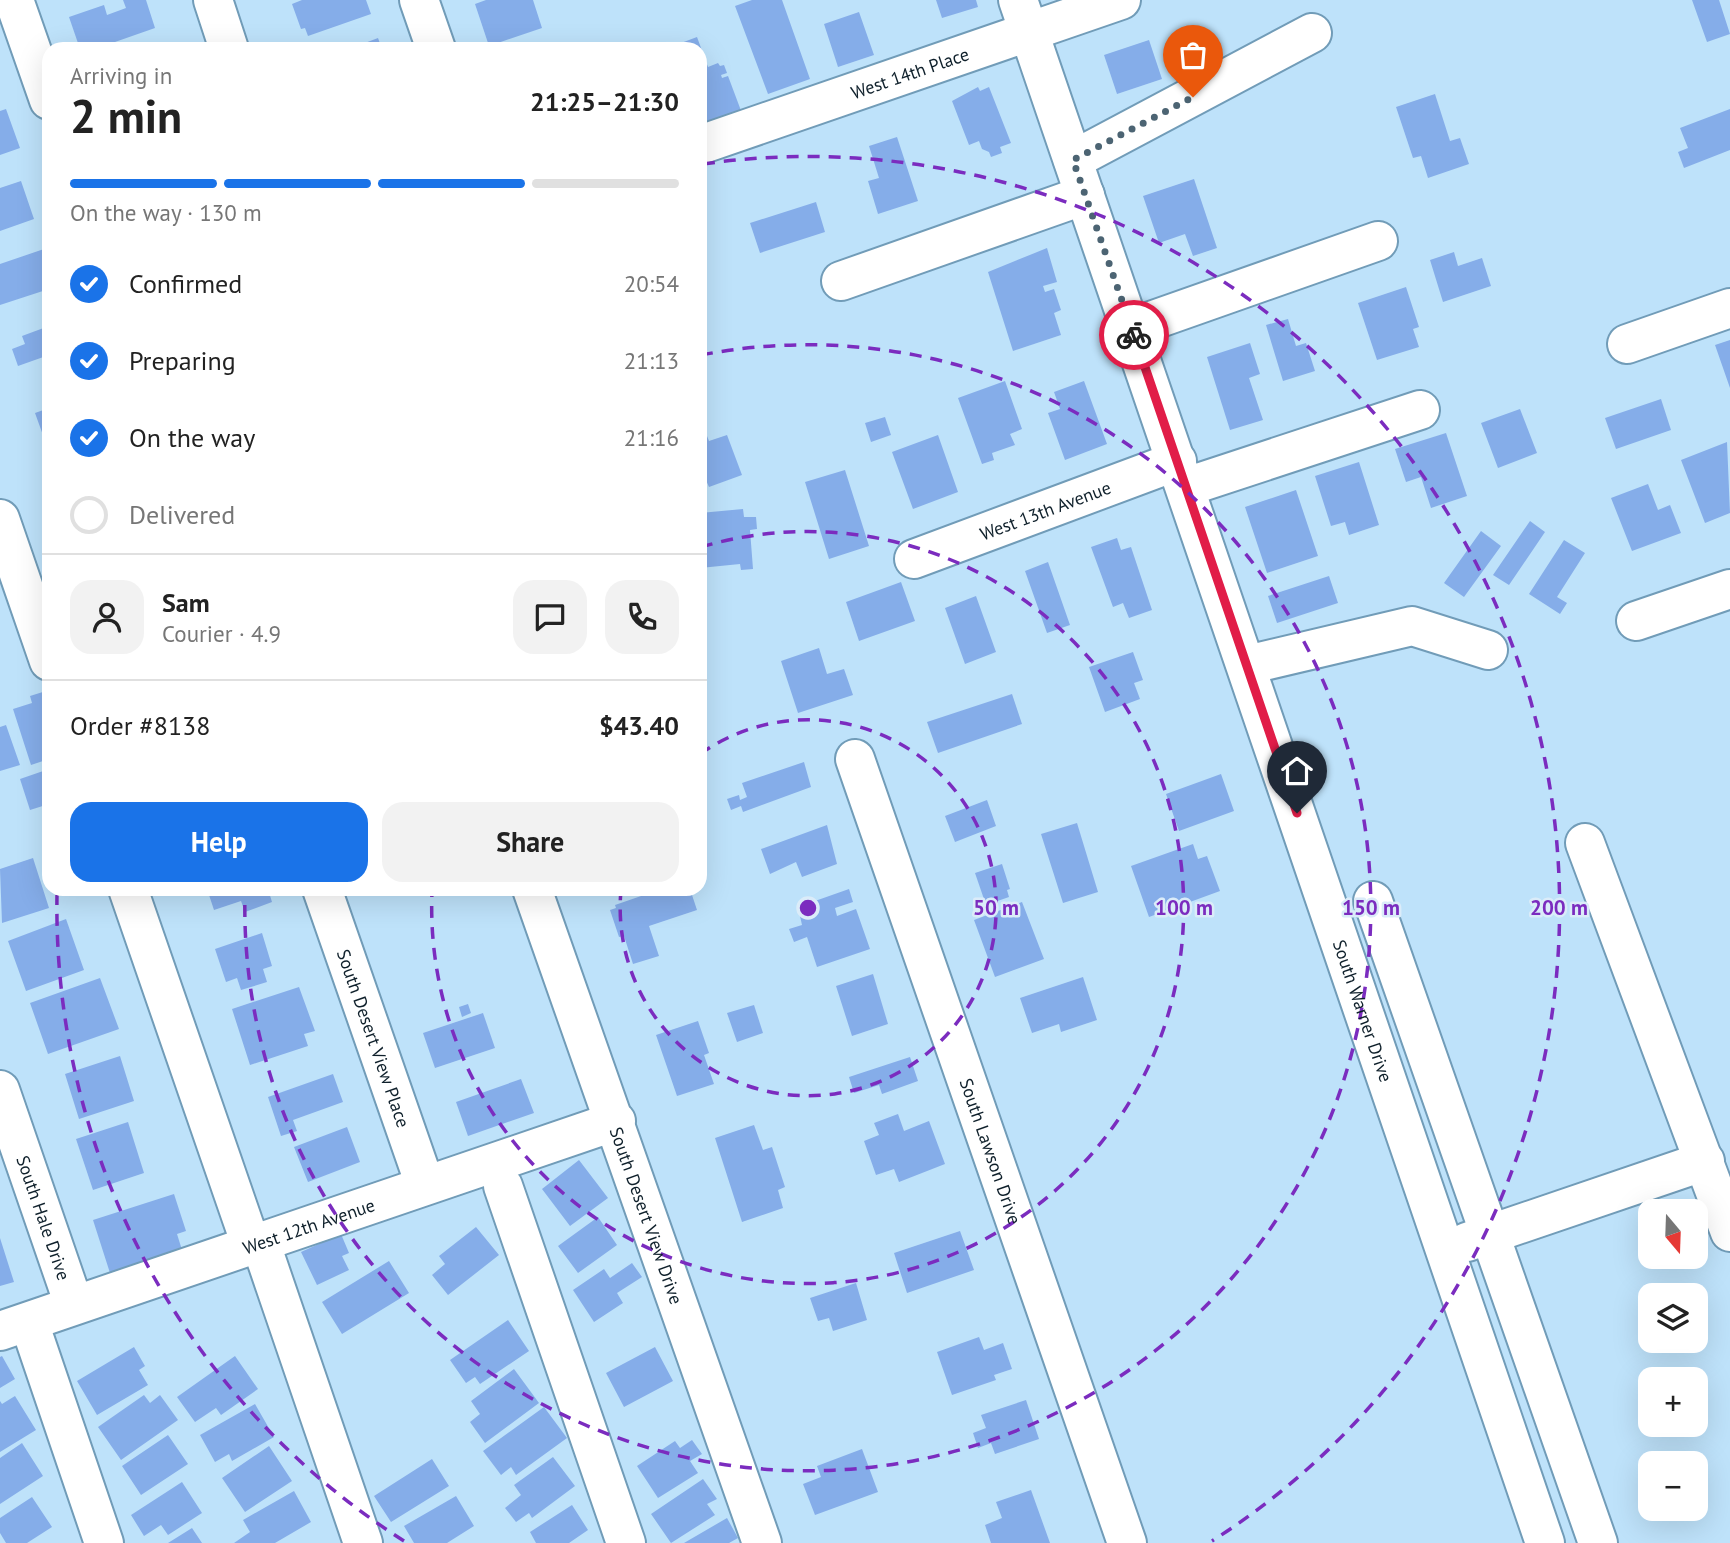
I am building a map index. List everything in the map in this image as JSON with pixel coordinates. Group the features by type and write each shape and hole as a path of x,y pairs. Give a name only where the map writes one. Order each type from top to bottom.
{"street":[{"path":"14,0 42,80"},
{"path":"213,0 227,42"},
{"path":"419,0 434,42"},
{"name":"West 14th Place","path":"707,142 1023,16 1121,0"},
{"name":"South Warner Drive","path":"1023,16 1182,474 1545,1543"},
{"path":"1073,160 1312,33"},
{"path":"841,281 1085,195"},
{"path":"1131,328 1377,240"},
{"path":"1627,344 1730,308"},
{"name":"West 13th Avenue","path":"914,559 1182,474 1420,410"},
{"path":"0,519 42,641"},
{"path":"1636,621 1730,589"},
{"path":"1247,665 1412,626 1488,650"},
{"name":"South Lawson Drive","path":"855,759 1127,1543"},
{"path":"1585,843 1730,1232"},
{"path":"131,896 363,1543"},
{"name":"South Desert View Place","path":"324,896 425,1185"},
{"name":"South Desert View Drive","path":"534,896 616,1121 762,1543"},
{"path":"1373,901 1598,1543"},
{"name":"South Hale Drive","path":"0,1090 74,1305"},
{"name":"West 12th Avenue","path":"18,1336 74,1305 258,1252 425,1185 616,1121"},
{"path":"1446,1249 1705,1161"},
{"path":"503,1186 626,1543"},
{"path":"18,1336 104,1543"}],"building":[{"path":"123,0 146,0 155,28 115,42 78,42 69,17 104,5 107,15 126,8"},
{"path":"302,0 366,0 371,14 308,36 305,28 301,29 292,4"},
{"path":"486,0 533,0 542,28 501,42 488,42 475,4"},
{"path":"752,0 782,0 810,79 768,94 735,6"},
{"path":"936,0 976,0 978,7 942,18"},
{"path":"1692,0 1719,0 1730,34 1707,42"},
{"path":"859,12 874,55 838,67 824,24"},
{"path":"697,37 699,42 684,42"},
{"path":"1149,40 1162,79 1117,94 1104,55"},
{"path":"718,63 720,66 724,65 727,73 721,75 722,78 728,76 743,116 707,129 707,64 708,67"},
{"path":"978,87 980,91 989,87 1011,143 1000,147 1002,153 991,157 989,152 982,149 979,141 969,145 952,101"},
{"path":"1435,94 1450,141 1460,138 1469,164 1428,178 1421,156 1413,158 1396,107"},
{"path":"6,109 20,148 0,155 0,111"},
{"path":"1730,109 1730,150 1684,168 1678,152 1688,148 1680,128"},
{"path":"897,137 918,201 878,214 868,181 879,178 869,146"},
{"path":"1194,179 1217,248 1193,256 1185,234 1159,243 1143,196"},
{"path":"21,181 34,219 0,231 0,188"},
{"path":"816,202 825,232 760,253 750,223"},
{"path":"1047,248 1057,282 1043,286 1045,292 1054,289 1061,310 1054,313 1061,335 1013,351 988,272"},
{"path":"42,250 42,291 0,305 0,264"},
{"path":"1454,252 1458,266 1482,258 1491,286 1443,302 1430,260"},
{"path":"1406,287 1419,327 1413,329 1419,347 1377,360 1358,303"},
{"path":"1288,319 1296,346 1306,343 1315,371 1283,381 1266,325"},
{"path":"42,329 42,357 18,366 12,349 25,344 22,336"},
{"path":"1730,340 1730,388 1715,345"},
{"path":"1250,343 1260,374 1249,378 1263,420 1230,430 1207,357"},
{"path":"1005,381 1022,429 1010,434 1015,445 992,453 994,460 982,464 958,398"},
{"path":"1084,381 1107,444 1065,460 1048,413 1060,409 1054,392"},
{"path":"1661,399 1671,430 1616,449 1605,418"},
{"path":"1520,409 1537,453 1498,468 1481,423"},
{"path":"42,410 42,432 35,413"},
{"path":"885,417 891,435 871,442 865,423"},
{"path":"1446,433 1467,496 1431,508 1421,477 1406,482 1395,449"},
{"path":"727,435 742,475 709,487 707,436 709,441"},
{"path":"938,435 958,492 913,509 892,452"},
{"path":"1727,442 1730,513 1705,523 1681,460"},
{"path":"1359,462 1379,525 1349,535 1345,522 1331,526 1315,476"},
{"path":"845,470 869,546 829,559 805,482"},
{"path":"1648,484 1658,510 1670,505 1681,533 1632,551 1611,498"},
{"path":"1296,490 1318,556 1267,573 1245,507"},
{"path":"743,509 744,517 756,517 757,529 750,530 753,569 741,570 740,564 707,567 707,512"},
{"path":"1530,521 1545,532 1509,585 1493,575"},
{"path":"1481,531 1501,546 1464,597 1444,583"},
{"path":"1117,538 1121,550 1131,547 1152,610 1129,618 1123,603 1113,607 1091,547"},
{"path":"1564,540 1585,553 1557,597 1567,603 1560,614 1529,594"},
{"path":"1048,562 1070,625 1047,633 1025,571"},
{"path":"1329,576 1338,603 1277,623 1268,596"},
{"path":"901,582 915,621 859,641 846,602"},
{"path":"976,596 996,652 965,664 945,608"},
{"path":"819,648 827,674 844,669 853,695 798,713 781,661"},
{"path":"1133,652 1143,680 1134,683 1140,699 1105,712 1089,667"},
{"path":"42,692 42,761 31,765 13,709 32,703 30,696"},
{"path":"1012,694 1022,724 938,753 927,722"},
{"path":"6,725 20,765 0,771 0,727"},
{"path":"804,762 811,787 743,812 741,806 731,810 727,799 739,795 740,800 747,797 742,783"},
{"path":"42,771 42,806 30,810 20,779"},
{"path":"1221,774 1234,811 1179,831 1166,794"},
{"path":"987,800 996,826 955,842 945,816"},
{"path":"1077,823 1098,892 1063,903 1041,834"},
{"path":"827,825 837,864 802,877 796,862 770,874 761,849"},
{"path":"1193,844 1198,859 1207,856 1220,891 1149,917 1131,866"},
{"path":"33,858 42,886 42,896 45,896 49,908 2,923 0,869"},
{"path":"1002,864 1010,889 1007,890 1009,897 986,905 975,873"},
{"path":"849,889 853,902 835,908 837,916 856,909 870,949 817,967 807,937 794,942 789,929 802,925 798,907"},
{"path":"209,896 270,896 272,902 245,912 241,901 214,910"},
{"path":"641,896 692,896 697,910 649,926 659,956 633,964 624,936 619,937 610,910 616,908 615,905"},
{"path":"1022,902 1044,959 995,977 974,920"},
{"path":"66,919 84,970 26,991 8,941"},
{"path":"262,933 272,966 263,969 267,982 241,990 237,978 226,982 215,949"},
{"path":"873,974 888,1024 852,1036 836,986"},
{"path":"1083,977 1097,1020 1061,1032 1059,1024 1032,1033 1020,998"},
{"path":"100,978 119,1029 48,1054 30,1003"},
{"path":"299,987 315,1031 304,1034 308,1046 250,1065 232,1009"},
{"path":"468,1004 471,1013 462,1017 459,1007"},
{"path":"754,1005 763,1033 737,1042 727,1013"},
{"path":"483,1013 495,1048 435,1068 423,1033"},
{"path":"698,1021 709,1053 704,1055 714,1084 677,1096 656,1035"},
{"path":"120,1056 134,1101 79,1119 65,1074"},
{"path":"910,1057 918,1081 882,1094 879,1085 854,1093 849,1077"},
{"path":"333,1074 343,1102 293,1120 297,1131 281,1136 268,1097"},
{"path":"521,1079 534,1113 468,1136 456,1102"},
{"path":"898,1114 904,1131 929,1121 945,1164 899,1182 894,1169 876,1175 864,1141 879,1135 874,1123"},
{"path":"128,1122 144,1173 93,1190 76,1139"},
{"path":"754,1125 763,1150 772,1147 785,1187 778,1190 783,1208 742,1222 715,1138"},
{"path":"347,1127 360,1162 308,1182 294,1147"},
{"path":"579,1160 608,1198 570,1226 542,1189"},
{"path":"174,1194 186,1231 177,1234 182,1250 110,1273 93,1220"},
{"path":"598,1217 617,1245 578,1273 558,1246"},
{"path":"476,1227 499,1255 448,1295 432,1275 445,1264 439,1256"},
{"path":"960,1231 974,1270 907,1293 894,1253"},
{"path":"341,1234 349,1253 342,1256 349,1270 317,1285 301,1252"},
{"path":"0,1238 14,1282 0,1286"},
{"path":"389,1261 409,1293 342,1334 322,1302"},
{"path":"632,1263 642,1277 617,1293 623,1303 594,1322 573,1290 604,1269 610,1278"},
{"path":"856,1283 867,1320 833,1331 829,1318 818,1321 810,1298"},
{"path":"508,1320 529,1351 480,1384 475,1377 466,1383 450,1360"},
{"path":"979,1337 984,1350 1003,1343 1012,1369 994,1375 996,1380 952,1395 937,1352"},
{"path":"134,1347 145,1366 139,1370 148,1385 97,1415 77,1381"},
{"path":"655,1347 673,1381 624,1407 606,1373"},
{"path":"2,1356 15,1379 0,1388 0,1357"},
{"path":"235,1356 258,1389 221,1415 216,1408 195,1422 177,1397"},
{"path":"514,1369 539,1403 485,1443 470,1422 480,1414 471,1401"},
{"path":"144,1395 150,1403 160,1395 178,1420 121,1460 98,1427"},
{"path":"15,1396 36,1430 0,1452 0,1401 2,1404"},
{"path":"1026,1400 1039,1439 995,1454 991,1443 978,1448 973,1433 986,1428 981,1415"},
{"path":"255,1404 274,1437 232,1461 229,1454 215,1462 200,1435"},
{"path":"544,1407 567,1438 516,1475 511,1467 501,1475 483,1451"},
{"path":"168,1435 188,1464 141,1495 122,1466"},
{"path":"692,1440 702,1454 690,1461 698,1473 658,1498 637,1466 675,1441 680,1448"},
{"path":"22,1443 43,1476 0,1504 0,1458"},
{"path":"269,1446 292,1481 245,1512 222,1478"},
{"path":"862,1449 878,1492 815,1515 803,1484 821,1477 817,1466"},
{"path":"553,1457 575,1486 532,1518 529,1513 516,1522 505,1508 521,1495 514,1485"},
{"path":"432,1459 449,1486 391,1522 374,1496"},
{"path":"703,1479 717,1499 707,1504 715,1515 671,1543 651,1514"},
{"path":"182,1482 202,1513 168,1535 161,1525 144,1536 131,1515"},
{"path":"1031,1490 1050,1543 991,1543 985,1525 1002,1518 996,1502"},
{"path":"294,1491 311,1522 275,1543 234,1543 250,1532 243,1520"},
{"path":"456,1496 474,1526 447,1543 414,1543 404,1526"},
{"path":"32,1497 52,1527 27,1543 6,1543 0,1533 0,1518"},
{"path":"572,1505 588,1530 569,1543 536,1543 530,1532"},
{"path":"727,1518 738,1538 729,1543 684,1543"},
{"path":"192,1528 202,1543 168,1543"}],"way so far":[{"path":"1134,335 1073,160 1193,97"}],"route":[{"path":"1134,335 1297,813"}]}
